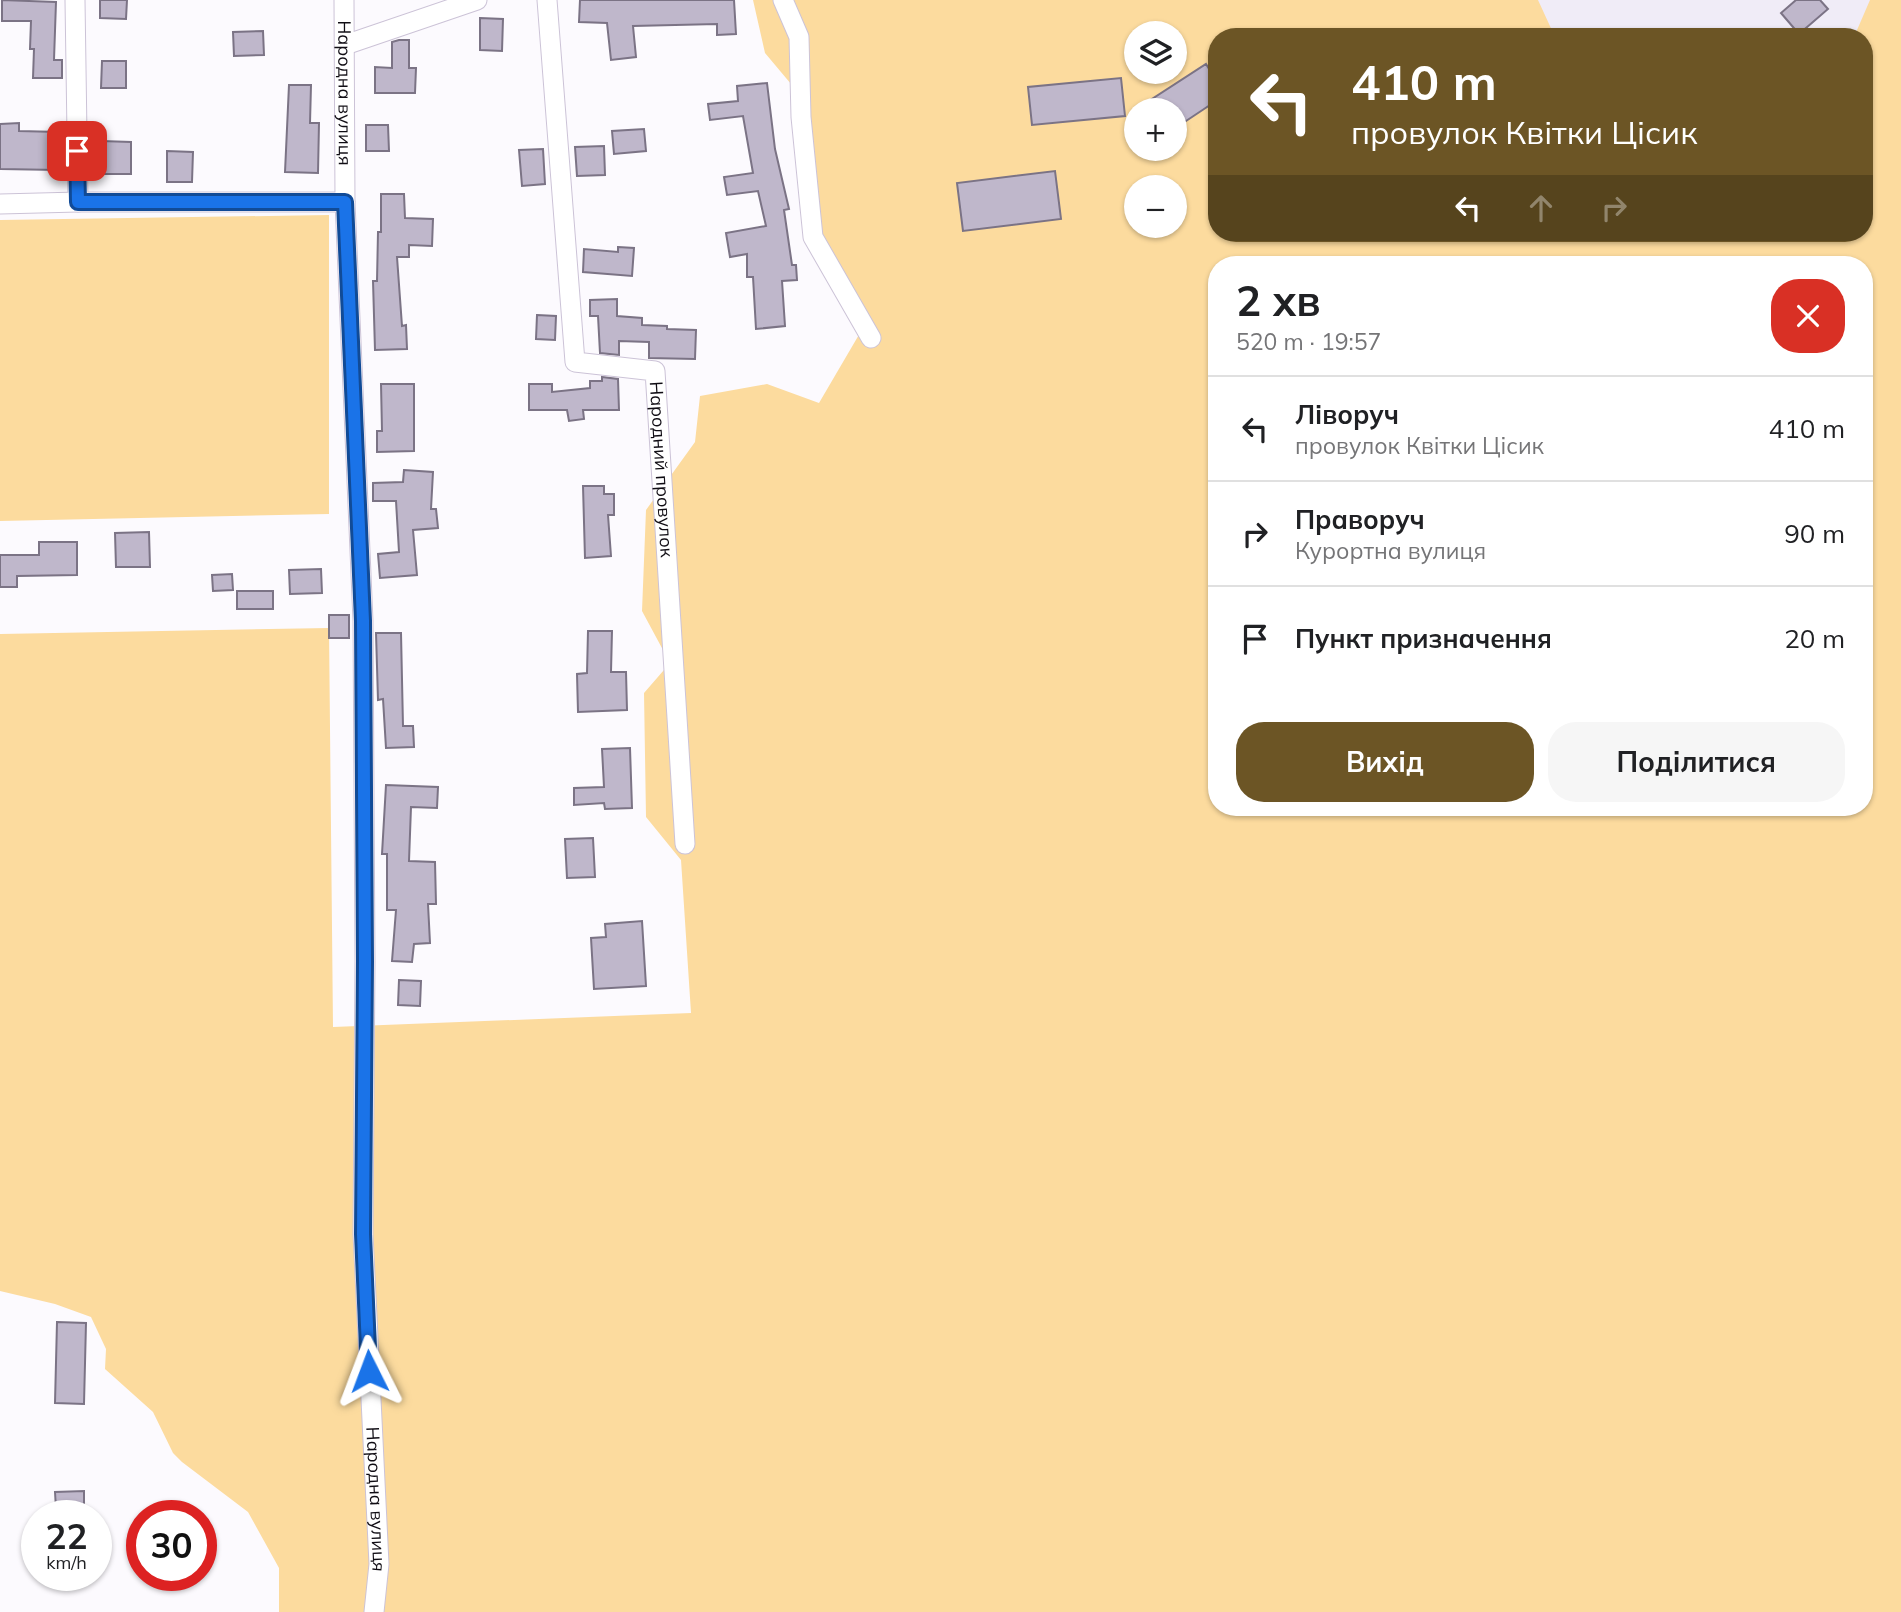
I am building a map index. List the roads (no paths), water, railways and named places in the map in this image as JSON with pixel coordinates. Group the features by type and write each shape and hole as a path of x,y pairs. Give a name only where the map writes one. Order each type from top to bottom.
{"street":[{"path":"75,0 78,202"},
{"name":"Народна вулиця","path":"344,0 345,202 363,621 363,1234 379,1563 374,1612"},
{"path":"345,45 477,0"},
{"name":"Народний провулок","path":"547,0 552,31 575,362 655,372 685,844"},
{"path":"782,0 799,37 801,117 813,237 871,338"},
{"path":"0,204 345,202"}]}
